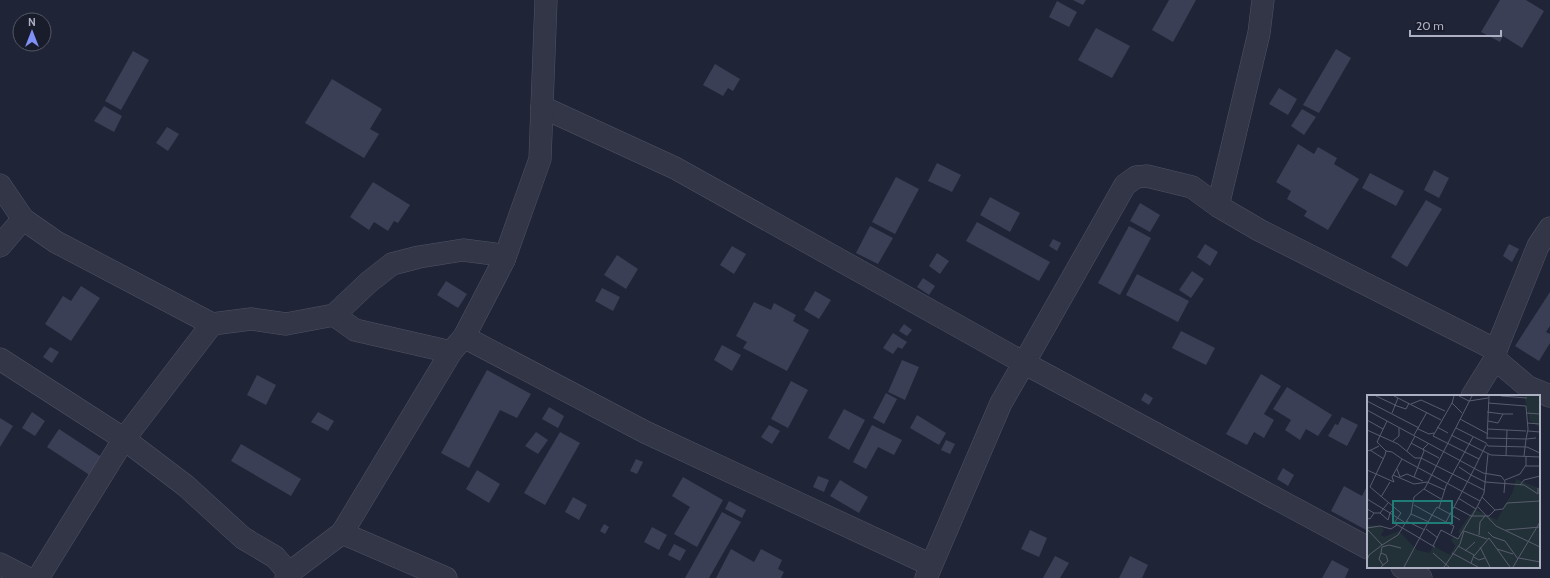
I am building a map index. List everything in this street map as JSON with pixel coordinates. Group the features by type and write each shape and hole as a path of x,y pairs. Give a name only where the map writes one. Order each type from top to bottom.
{"street":[{"path":"0,359 124,439 186,486 243,538 275,557 288,575 342,533 458,345 504,260 540,159 546,0"},
{"path":"1218,206 1259,33 1263,0"},
{"path":"542,108 674,168 1024,363 1367,547"},
{"path":"334,315 355,330 458,345 645,432 928,572 1001,403 1125,185 1136,177 1147,176 1192,187 1218,206 1259,230 1495,355 1528,386 1550,396"},
{"path":"0,185 24,219 56,242 212,324 251,319 286,324 334,315 369,282 392,264 419,257 463,250 494,254 504,260"},
{"path":"0,246 24,219"},
{"path":"1495,355 1538,246 1550,228"},
{"path":"1473,395 1550,256"},
{"path":"38,578 124,439 212,324"},
{"path":"342,533 446,578"},
{"path":"0,564 27,578"},
{"path":"1404,568 1421,578"}],"building":[{"path":"1073,0 1086,0 1083,5"},
{"path":"1169,0 1196,0 1173,42 1152,30"},
{"path":"1500,0 1526,0 1544,11 1522,48 1503,36 1500,42 1481,32"},
{"path":"1057,1 1077,12 1069,27 1049,17"},
{"path":"1096,28 1130,46 1112,78 1078,60"},
{"path":"1336,49 1351,58 1319,113 1303,105"},
{"path":"133,51 149,60 121,110 105,101"},
{"path":"715,64 740,79 733,91 728,88 723,96 703,85"},
{"path":"332,79 382,109 370,129 379,134 364,158 305,123"},
{"path":"1279,88 1297,99 1288,115 1269,104"},
{"path":"104,106 122,116 114,132 94,121"},
{"path":"1302,109 1316,117 1304,135 1291,126"},
{"path":"167,127 179,134 168,151 156,143"},
{"path":"1298,144 1314,154 1318,147 1337,158 1334,164 1359,179 1328,230 1304,216 1307,211 1287,199 1291,191 1276,182"},
{"path":"937,163 961,175 952,192 928,181"},
{"path":"1434,170 1449,178 1439,198 1424,190"},
{"path":"1370,173 1404,191 1396,206 1362,188"},
{"path":"896,177 919,189 895,234 872,222"},
{"path":"373,182 410,205 398,223 394,221 388,231 374,222 369,230 350,217"},
{"path":"990,197 1020,213 1010,232 980,215"},
{"path":"1426,200 1442,209 1407,267 1391,257"},
{"path":"1140,203 1160,215 1150,232 1130,221"},
{"path":"977,222 1050,262 1039,281 966,241"},
{"path":"870,226 893,238 878,264 856,253"},
{"path":"1129,226 1151,238 1120,295 1098,283"},
{"path":"1053,239 1061,243 1057,251 1049,246"},
{"path":"1205,244 1218,252 1210,266 1197,257"},
{"path":"1509,244 1519,249 1512,262 1503,256"},
{"path":"732,246 746,254 734,274 720,265"},
{"path":"937,253 949,261 940,274 929,266"},
{"path":"617,255 638,269 626,289 604,275"},
{"path":"1192,271 1204,279 1191,298 1179,290"},
{"path":"1137,274 1189,301 1178,322 1126,295"},
{"path":"923,278 935,286 929,295 917,287"},
{"path":"446,281 467,294 458,308 437,295"},
{"path":"81,286 100,298 71,341 45,324 63,296 71,301"},
{"path":"602,288 620,297 613,311 595,301"},
{"path":"815,291 831,300 819,319 804,310"},
{"path":"1550,292 1550,326 1546,332 1550,334 1550,343 1539,361 1515,346"},
{"path":"754,302 771,310 774,303 796,315 793,321 809,330 787,371 743,348 747,342 736,336"},
{"path":"904,324 912,330 907,336 899,331"},
{"path":"1181,331 1215,348 1206,365 1172,348"},
{"path":"893,333 907,342 902,349 898,347 893,354 883,348"},
{"path":"722,345 741,355 732,371 714,360"},
{"path":"50,347 59,352 52,363 43,357"},
{"path":"902,360 919,367 905,400 888,392"},
{"path":"487,370 531,394 517,418 500,410 469,468 441,453"},
{"path":"1261,374 1281,386 1264,414 1274,420 1264,438 1254,432 1247,445 1226,434"},
{"path":"257,375 276,385 266,405 247,395"},
{"path":"791,381 808,390 788,428 771,419"},
{"path":"1287,387 1332,415 1318,436 1306,429 1300,440 1285,430 1291,420 1273,409"},
{"path":"886,393 897,399 884,424 873,418"},
{"path":"1145,393 1153,398 1149,405 1141,400"},
{"path":"549,407 564,416 558,428 542,419"},
{"path":"844,409 865,420 849,450 828,438"},
{"path":"32,412 45,421 35,436 22,428"},
{"path":"318,412 334,421 328,431 311,422"},
{"path":"917,415 946,433 939,445 910,428"},
{"path":"1342,417 1358,425 1347,446 1328,436 1335,424 1338,425"},
{"path":"0,418 13,426 0,447"},
{"path":"769,425 780,431 772,444 761,437"},
{"path":"872,425 902,440 894,455 878,447 866,469 853,462"},
{"path":"59,429 103,458 91,476 47,447"},
{"path":"536,432 548,440 538,454 525,446"},
{"path":"560,432 580,443 545,505 524,493"},
{"path":"946,440 955,444 950,454 941,450"},
{"path":"241,444 301,479 291,496 231,461"},
{"path":"636,459 643,462 637,474 630,471"},
{"path":"1283,468 1294,475 1288,486 1277,479"},
{"path":"477,470 500,484 489,503 466,489"},
{"path":"818,476 829,480 824,492 813,487"},
{"path":"683,477 723,500 697,547 674,534 690,507 672,496"},
{"path":"840,480 868,497 859,513 830,496"},
{"path":"1344,486 1362,496 1367,486 1367,530 1331,511"},
{"path":"573,497 587,505 579,520 565,512"},
{"path":"729,501 746,510 742,518 725,509"},
{"path":"722,512 741,522 709,578 685,578"},
{"path":"604,524 609,527 605,534 600,531"},
{"path":"652,527 667,535 659,550 644,542"},
{"path":"1030,530 1047,538 1039,557 1021,549"},
{"path":"674,544 686,550 680,561 668,555"},
{"path":"731,549 754,562 761,549 782,560 778,569 784,572 781,578 716,578"},
{"path":"1055,556 1069,563 1060,578 1043,578"},
{"path":"1130,556 1148,565 1142,578 1119,578"},
{"path":"1332,560 1349,569 1345,578 1322,578"}]}
